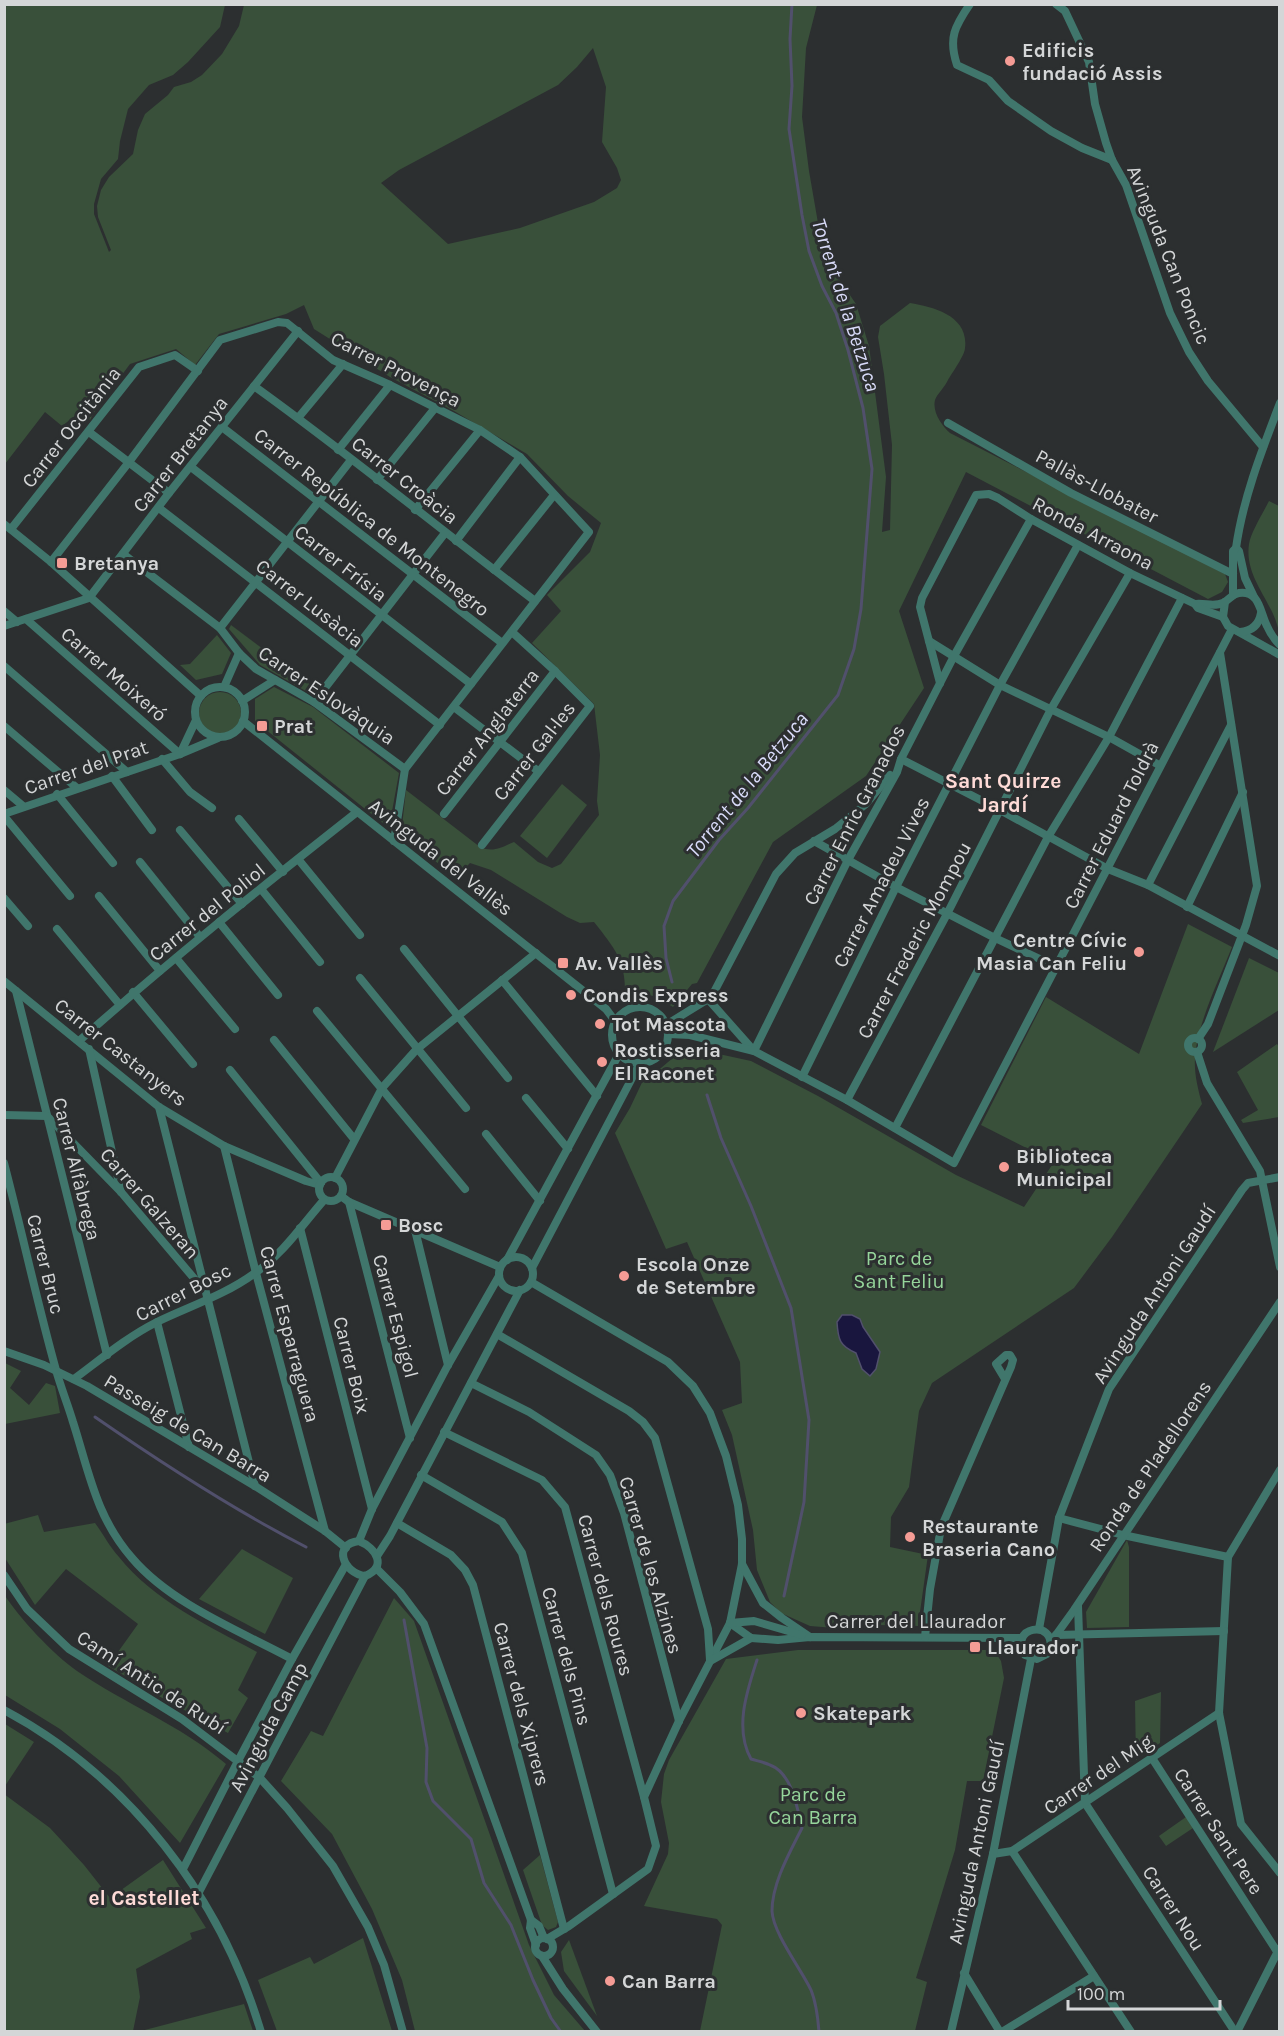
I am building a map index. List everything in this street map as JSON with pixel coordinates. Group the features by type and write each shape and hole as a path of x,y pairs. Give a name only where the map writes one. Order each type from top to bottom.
{"street":[{"name":"Avinguda Can Poncic","path":"970,4 954,32 952,50 957,65 989,80 1008,101 1051,131 1082,148 1112,160"},
{"name":"Avinguda Can Poncic","path":"1056,4 1065,11 1089,62 1095,104 1112,160 1126,185 1170,313 1189,352 1208,381 1263,447"},
{"name":"Carrer Provença","path":"51,562 220,340 278,322 287,323 333,360 390,385 480,430 520,457 589,532 535,601"},
{"name":"Carrer Bretanya","path":"89,598 298,331"},
{"name":"Carrer Occitània","path":"8,527 89,432 140,367 176,355 198,371"},
{"path":"298,418 343,363"},
{"path":"338,450 390,385"},
{"name":"Carrer Croàcia","path":"254,386 535,601"},
{"path":"1233,595 1233,551 1236,548 1242,515 1263,447 1280,403"},
{"path":"378,480 435,408"},
{"name":"Pallàs-Llobater","path":"948,423 1071,493 1233,574"},
{"name":"Carrer República de Montenegro","path":"222,427 502,643"},
{"path":"415,510 480,430"},
{"path":"89,432 169,493"},
{"path":"456,541 520,457"},
{"path":"220,628 351,460"},
{"name":"Carrer Frísia","path":"190,467 471,684"},
{"name":"Ronda Arraona","path":"929,641 920,615 922,598 976,495 989,494 1130,573 1195,604 1213,605 1225,602"},
{"path":"494,570 554,495"},
{"name":"Carrer Lusàcia","path":"159,508 440,725"},
{"name":"Carrer Enric Granados","path":"754,1051 848,860 897,772 901,759 954,656 1031,519"},
{"path":"8,527 51,562 201,696"},
{"path":"314,702 445,533"},
{"name":"Carrer Amadeu Vives","path":"802,1077 1000,685 1078,545"},
{"path":"1236,548 1239,551 1245,578 1260,604 1261,613 1269,631 1280,645"},
{"name":"Carrer Eslovàquia","path":"123,554 220,628 239,653 256,669 314,702 405,769"},
{"name":"Carrer Frederic Mompou","path":"847,1100 947,914 1051,709 1130,573"},
{"path":"1254,597 1244,593 1233,595 1225,602 1223,617 1236,630 1280,655"},
{"path":"4,626 89,598"},
{"path":"667,1029 754,1051 895,1128 1048,837 1109,737 1182,598"},
{"path":"394,841 405,769 535,601"},
{"name":"Ronda Arraona","path":"1195,604 1197,608 1223,617"},
{"path":"4,612 17,622"},
{"path":"1236,630 1249,630 1256,625 1261,613"},
{"name":"Carrer Moixeró","path":"26,619 180,754"},
{"name":"Carrer Eduard Toldrà","path":"895,1128 954,1163 1108,869 1159,765 1220,652 1236,630"},
{"name":"Carrer Gal·les","path":"482,845 590,706 555,670 512,632"},
{"path":"929,641 1000,685 1109,737 1159,765"},
{"path":"929,641 940,684"},
{"path":"1220,652 1257,886 1208,1024 1198,1039 1191,1039 1188,1044 1190,1051 1197,1052 1207,1083 1256,1163 1263,1180 1280,1267"},
{"path":"224,687 239,653"},
{"path":"4,666 128,772"},
{"name":"Carrer Anglaterra","path":"444,813 555,670"},
{"path":"242,701 275,680"},
{"path":"215,687 224,687 237,694 242,701 245,717 236,732 218,738 206,734 196,720 196,706 201,696 215,687"},
{"path":"454,707 538,771"},
{"name":"Carrer del Prat","path":"180,754 196,720"},
{"name":"Avinguda del Vallès","path":"243,722 606,1009 615,1022"},
{"path":"1148,885 1232,724"},
{"path":"4,726 77,788"},
{"name":"Carrer del Prat","path":"4,815 23,806 180,754 218,738"},
{"path":"162,759 190,792 212,808"},
{"path":"667,1029 708,999 776,874 795,853 835,829 866,804 885,783 901,759 1108,869 1148,885 1280,956"},
{"path":"112,776 153,830"},
{"path":"4,790 23,806"},
{"path":"1187,906 1243,792"},
{"path":"57,795 113,863"},
{"name":"Carrer del Poliol","path":"79,1041 133,992 357,812"},
{"path":"4,815 70,896"},
{"path":"239,819 283,872"},
{"path":"180,830 242,904"},
{"path":"814,841 947,914 1057,967"},
{"path":"298,859 360,935"},
{"path":"140,862 200,937"},
{"path":"261,889 320,962"},
{"path":"99,896 160,971"},
{"path":"4,898 28,926"},
{"path":"219,922 278,995"},
{"path":"57,929 120,1005"},
{"path":"404,949 508,1078"},
{"path":"335,1178 382,1088 418,1048 536,953"},
{"path":"176,958 236,1029"},
{"path":"360,978 466,1108"},
{"path":"502,980 597,1096"},
{"name":"Carrer Castanyers","path":"4,981 159,1107 224,1146 306,1181 320,1184"},
{"name":"Carrer Alfàbrega","path":"16,991 106,1355"},
{"path":"133,992 193,1064"},
{"path":"708,999 754,1051"},
{"path":"637,1006 655,1011 667,1029 666,1046 662,1053 648,1062 633,1062 619,1054 613,1044 612,1032 620,1014 637,1006"},
{"path":"318,1011 465,1190"},
{"path":"274,1040 354,1138"},
{"path":"89,1049 121,1192"},
{"path":"359,1541 372,1509 448,1365 619,1054"},
{"path":"377,1556 397,1523 520,1290 531,1282 532,1268 640,1063"},
{"path":"230,1070 320,1184 320,1195 324,1200 332,1201 341,1196"},
{"path":"526,1098 568,1149"},
{"path":"159,1107 207,1297"},
{"path":"4,1115 47,1116"},
{"name":"Carrer Galzeran","path":"47,1116 121,1192 207,1297 255,1486"},
{"path":"486,1134 540,1201"},
{"name":"Carrer Esparraguera","path":"224,1146 325,1531"},
{"name":"Carrer Bruc","path":"4,1163 56,1372 74,1424 87,1475 104,1518 116,1539 132,1559 154,1580 192,1606 292,1659"},
{"name":"Avinguda Antoni Gaudí","path":"1039,1629 1059,1518 1109,1389 1242,1190 1248,1183 1280,1177"},
{"path":"320,1184 325,1178 335,1178 341,1183 341,1196"},
{"path":"341,1196 500,1271 506,1287 514,1291 520,1290"},
{"name":"Carrer Bosc","path":"74,1379 130,1338 157,1322 256,1273 280,1253 324,1200"},
{"name":"Carrer Espigol","path":"350,1202 410,1438"},
{"name":"Carrer Boix","path":"300,1228 372,1509"},
{"path":"415,1230 448,1365"},
{"path":"507,1260 514,1257 524,1258 532,1268"},
{"path":"531,1282 668,1362 693,1386 710,1413 726,1456 738,1505 742,1564 730,1623 679,1721 644,1797"},
{"name":"Ronda de Pladellorens","path":"1050,1649 1056,1635 1280,1302"},
{"path":"157,1322 189,1447"},
{"path":"497,1334 629,1411 644,1422 655,1438 708,1629 712,1661"},
{"name":"Passeig de Can Barra","path":"4,1351 74,1379 255,1486 325,1531 346,1548"},
{"path":"926,1637 930,1589 941,1528 1005,1379"},
{"name":"Carrer de les Alzines","path":"471,1383 529,1412 596,1455 609,1475 624,1513 679,1721"},
{"name":"Carrer dels Roures","path":"444,1432 542,1480 565,1507 656,1846 648,1869 564,1929 549,1943"},
{"path":"1280,1470 1228,1557 1219,1713 1241,1824 1280,1874"},
{"name":"Carrer dels Pins","path":"421,1475 502,1522 522,1553 613,1894"},
{"path":"1059,1518 1123,1535 1228,1557"},
{"name":"Carrer dels Xiprers","path":"397,1523 451,1555 465,1570 473,1585 564,1929"},
{"path":"359,1541 366,1544 377,1556 378,1562 373,1573 365,1576 345,1566 346,1548 349,1544 359,1541"},
{"name":"Carrer del Llaurador","path":"742,1564 763,1603 810,1637"},
{"name":"Avinguda Camp","path":"183,1869 292,1659 345,1566"},
{"path":"376,1568 400,1592 424,1624 531,1920 530,1928 537,1953 548,1956 549,1943"},
{"name":"Camí Antic de Rubí","path":"4,1575 27,1609 69,1649 182,1719 238,1761 260,1778 310,1835 333,1866 368,1927 384,1965 403,2031"},
{"name":"Avinguda Camp","path":"199,1892 365,1576"},
{"path":"1078,1605 1085,1803"},
{"name":"Carrer del Llaurador","path":"730,1623 754,1621 810,1637"},
{"path":"712,1661 751,1638 730,1623"},
{"path":"1039,1629 1048,1635 1050,1649 1042,1658 1032,1659 1022,1650 1022,1638 1029,1630 1039,1629"},
{"path":"1056,1635 1224,1631"},
{"name":"Carrer del Llaurador","path":"751,1638 778,1640 810,1637 1022,1638"},
{"name":"Avinguda Antoni Gaudí","path":"951,2031 993,1854 1032,1659"},
{"path":"4,1710 54,1741 104,1782 141,1818 183,1869 199,1892 235,1959 261,2031"},
{"name":"Carrer del Mig","path":"993,1854 1012,1851 1219,1713"},
{"name":"Carrer Sant Pere","path":"1152,1758 1279,1951"},
{"name":"Carrer Nou","path":"1085,1803 1236,2031"},
{"path":"1012,1851 1131,2031"},
{"path":"531,1920 539,1926 549,1943 553,1971 563,1989 597,2031"},
{"path":"536,1945 539,1940 549,1943"},
{"path":"1236,2031 1279,1951"},
{"path":"542,1956 547,1967 553,1971"},
{"path":"964,1973 1001,2031 1094,1976"}],"green space":[{"path":"5,5 225,5 220,27 188,62 173,75 149,85 128,109 118,159 101,179 94,204 94,214 109,252 111,250 98,217 97,206 101,190 109,177 133,154 138,130 145,114 174,87 191,82 202,75 222,54 239,26 244,5 817,5 806,48 802,117 818,223 839,279 856,304 869,346 886,477 882,532 890,530 892,445 878,337 880,326 910,303 929,307 948,315 956,321 965,337 963,355 947,383 937,395 934,405 941,423 950,433 1225,574 1228,582 1222,592 1208,599 966,472 899,611 924,688 866,776 773,842 697,983 692,984 673,1007 650,995 639,994 625,997 624,974 618,956 594,922 580,923 567,917 491,870 470,863 456,877 401,835 406,790 480,847 493,849 514,842 538,862 552,868 561,864 599,815 597,801 600,755 594,704 532,643 561,611 547,595 590,552 601,523 568,496 527,454 390,377 314,329 304,305 286,314 219,334 195,365 176,349 130,364 90,420 76,415 62,426 45,412 5,464","holes":["593,48 606,87 602,142 621,180 617,188 594,202 520,228 448,244 381,183 399,170 558,85"]},
{"path":"1269,501 1279,506 1279,632 1276,621 1255,579 1249,556 1252,534"},
{"path":"231,625 316,689 311,694 260,665 229,629"},
{"path":"217,635 231,653 222,674 196,680 180,665 190,664"},
{"path":"274,687 313,707 399,773 389,828 255,721 255,699"},
{"path":"220,692 228,693 235,698 240,705 240,721 235,728 228,733 220,734 212,733 205,728 200,721 199,713 200,705 205,698 212,693"},
{"path":"562,784 587,805 547,858 520,836"},
{"name":"Parc de Sant Feliu","path":"1188,924 1232,947 1209,1002 1197,1045 1195,1070 1202,1104 1112,1237 1074,1288 932,1383 919,1411 909,1487 891,1517 890,1547 928,1555 918,1626 878,1625 835,1628 810,1626 781,1613 770,1602 757,1570 753,1530 732,1435 722,1410 742,1403 740,1362 687,1242 666,1249 615,1133 646,1074 661,1068 674,1057 682,1046 751,1061 818,1096 956,1175 1024,1207 1054,1162 981,1125 1046,997 1139,1054"},
{"path":"1249,958 1279,973 1279,1010 1213,1052"},
{"path":"1277,1044 1280,1048 1279,1117 1243,1123 1241,1120 1258,1110 1237,1072"},
{"path":"5,1363 21,1371 10,1388 29,1405 46,1383 55,1386 60,1413 5,1424"},
{"path":"38,1515 44,1532 95,1523 133,1573 165,1600 257,1652 238,1690 248,1698 228,1733 108,1666 138,1624 66,1569 35,1605 5,1558 4,1524"},
{"path":"1127,1540 1129,1547 1129,1627 1087,1628 1086,1612"},
{"path":"242,1549 293,1578 265,1634 199,1599"},
{"path":"4,1594 27,1624 77,1671 172,1726 226,1764 180,1843 119,1776 60,1729 5,1695"},
{"path":"394,1598 414,1621 529,1945 554,1995 585,2031 415,2031 402,1980 372,1909 332,1834 281,1781 311,1731 323,1736"},
{"name":"Parc de Can Barra","path":"798,1650 994,1650 1001,1661 1004,1678 983,1781 967,1781 955,1850 916,1978 927,1982 915,2031 700,2031 722,1925 717,1919 644,1906 668,1854 669,1843 661,1802 664,1774 669,1760 726,1659"},
{"path":"1161,1692 1160,1743 1136,1760 1135,1701"},
{"path":"5,1724 34,1742 5,1786"},
{"path":"4,1794 50,1828 110,1898 163,1860 206,1928 190,1933 192,1939 136,1969 140,1997 133,2031 5,2031"},
{"path":"1186,1817 1193,1828 1166,1846 1159,1836"},
{"path":"540,1855 558,1922 556,1927 548,1930 542,1925 523,1870"},
{"path":"363,1938 392,2031 277,2031 258,1980 310,1957 314,1964"},
{"path":"569,1940 597,2016 564,1971 561,1952"},
{"path":"244,2004 253,2031 141,2031"}],"shaded area":[{"path":"842,1315 852,1315 860,1319 880,1352 876,1369 870,1376 862,1369 856,1353 846,1348 841,1342 837,1322"}],"waterway":[{"name":"Torrent de la Betzuca","path":"672,982 666,958 664,926 673,901 719,840 748,808 838,695 854,649 861,609 872,469 863,408 848,350 836,313 822,286 809,251 802,215 789,129 792,86 790,39 792,4"},
{"name":"Torrent de la Betzuca","path":"707,1095 721,1138 751,1206 791,1308 809,1420 804,1502 784,1596"},
{"path":"95,1417 198,1485 306,1547"},
{"path":"404,1620 427,1748 426,1782 433,1801 471,1839 484,1883 511,1925 533,1980 551,2018 561,2032"},
{"name":"Torrent de la Betzuca","path":"757,1660 744,1710 743,1735 746,1747 751,1759 770,1765 784,1775 792,1792 802,1828 778,1879 772,1911 777,1930 811,1990 819,2032"}],"place":[{"name":"Edificis fundació Assis","path":"1010,61"},
{"name":"Bretanya","path":"62,563"},
{"name":"Prat","path":"262,726"},
{"name":"Centre Cívic Masia Can Feliu","path":"1139,952"},
{"name":"Av. Vallès","path":"563,963"},
{"name":"Condis Express","path":"571,995"},
{"name":"Tot Mascota","path":"600,1024"},
{"name":"Rostisseria El Raconet","path":"602,1062"},
{"name":"Biblioteca Municipal","path":"1004,1167"},
{"name":"Bosc","path":"386,1225"},
{"name":"Escola Onze de Setembre","path":"624,1276"},
{"name":"Restaurante Braseria Cano","path":"910,1537"},
{"name":"Llaurador","path":"975,1647"},
{"name":"Skatepark","path":"801,1713"},
{"name":"Can Barra","path":"610,1981"}],"district":[{"name":"Sant Quirze Jardí","path":"1003,793"},
{"name":"el Castellet","path":"144,1898"}]}
